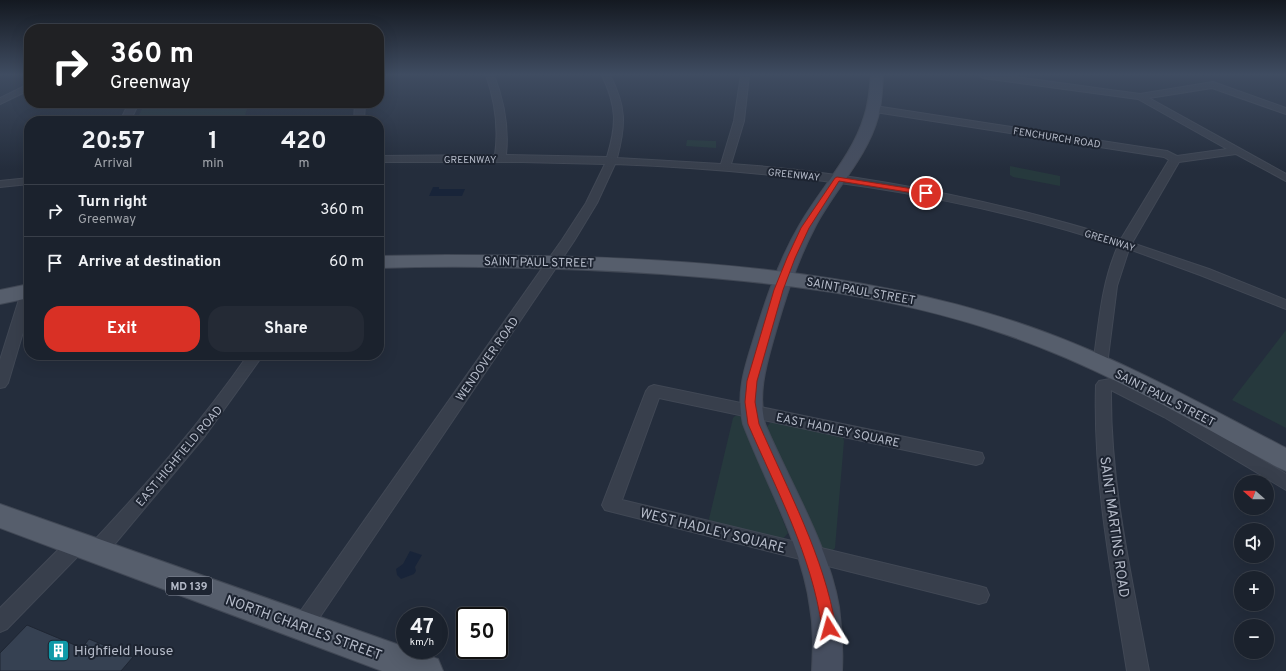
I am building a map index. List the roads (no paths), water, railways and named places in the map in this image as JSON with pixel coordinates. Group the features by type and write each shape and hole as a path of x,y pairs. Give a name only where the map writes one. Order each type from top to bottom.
{"main road":[{"path":"827,671 829,641 827,613 820,581 811,554 759,439 751,412 750,391 754,370 784,274 805,228 859,148 866,135 875,108"},
{"name":"SAINT PAUL STREET","path":"384,252 466,250 685,269 784,274 903,290 954,302 1037,329 1103,368 1182,405 1286,460"},
{"name":"SAINT PAUL STREET","path":"384,262 557,257"},
{"path":"0,297 24,295"},
{"path":"0,307 24,297"},
{"name":"SAINT PAUL STREET","path":"1103,368 1215,410 1286,448"},
{"name":"NORTH CHARLES STREET","path":"1,517 426,671"}],"street":[{"path":"499,106 503,137 500,159"},
{"name":"WENDOVER ROAD","path":"302,626 557,257 588,208 611,162 618,139 619,106"},
{"path":"725,168 741,116 742,106"},
{"path":"1159,106 1286,178"},
{"path":"1274,106 1285,110"},
{"name":"FENCHURCH ROAD","path":"875,108 1171,157"},
{"path":"1171,157 1228,144"},
{"path":"1171,157 1239,151"},
{"name":"SAINT MARTINS ROAD","path":"1138,671 1109,500 1103,414 1103,368 1112,284 1125,245 1171,157"},
{"name":"GREENWAY","path":"384,159 500,159 611,162 725,168 837,179 905,189 974,203 1052,223 1125,245 1210,274 1286,305"},
{"path":"0,184 24,182"},
{"path":"0,383 24,308"},
{"name":"EAST HIGHFIELD ROAD","path":"0,622 86,548 188,447 227,397 253,360"},
{"path":"1103,368 1116,386 1156,405 1286,483"},
{"name":"EAST HADLEY SQUARE","path":"611,505 654,391 976,458"},
{"name":"WEST HADLEY SQUARE","path":"611,505 979,596"}],"water":[{"path":"433,187 439,187 439,189 465,189 462,196 429,196"},
{"path":"410,551 422,555 415,567 416,571 414,574 401,579 397,575 396,569 403,564"}],"place":[{"name":"Highfield House","path":"59,650"}]}
